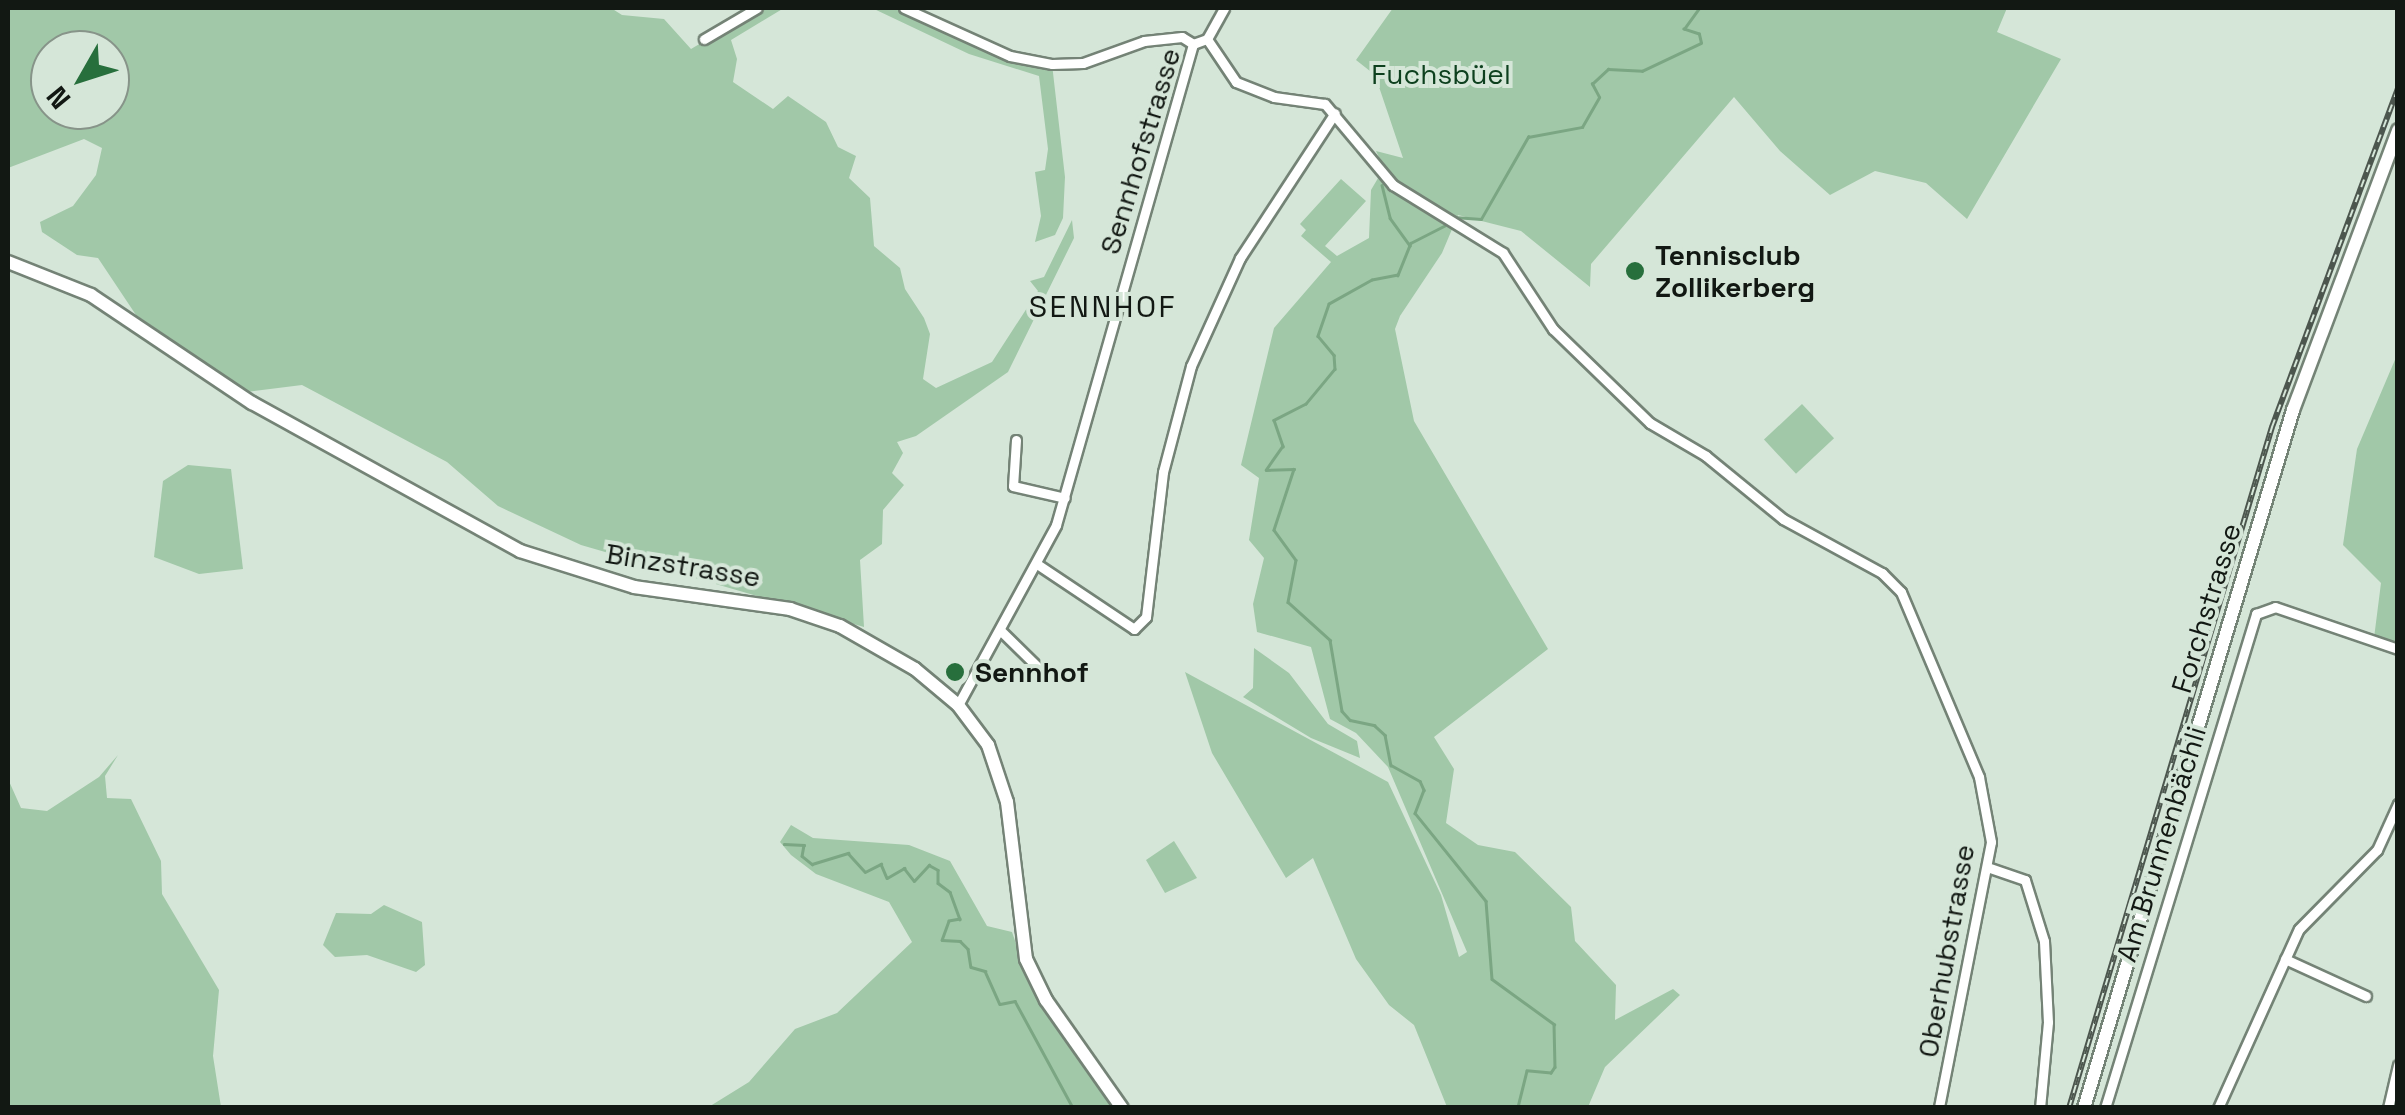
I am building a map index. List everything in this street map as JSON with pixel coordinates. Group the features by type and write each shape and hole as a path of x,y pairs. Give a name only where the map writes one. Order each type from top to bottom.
{"main road":[{"name":"Forchstrasse","path":"2084,1108 2293,410 2398,130"},
{"name":"Binzstrasse","path":"8,262 91,296 252,403 520,550 634,587 746,599 814,616 894,655 958,705 988,746 1004,786 1015,913 1033,976 1122,1108"}],"street":[{"path":"704,38 757,8"},
{"path":"904,8 1010,56 1052,64 1083,63 1144,41 1182,37 1193,44"},
{"name":"Sennhofstrasse","path":"958,705 1036,564 1065,498 1193,44 1207,39 1224,8"},
{"path":"1036,564 1134,629 1146,617 1163,472 1191,366 1254,232 1336,114 1325,104 1243,86 1219,66 1207,39"},
{"name":"Oberhubstrasse","path":"1336,114 1392,185 1504,253 1553,329 1650,423 1706,456 1772,512 1882,573 1901,592 1979,777 1990,868 1940,1108"},
{"path":"1016,440 1013,486 1065,498"},
{"name":"Am Brunnenbächli","path":"2105,1108 2254,618 2275,607 2398,649"},
{"path":"1000,630 1047,676"},
{"path":"2218,1108 2285,958 2317,904 2377,850 2398,804"},
{"path":"1990,868 2025,880 2044,941 2048,1022 2040,1108"},
{"path":"2285,958 2366,996"},
{"path":"2388,1108 2398,1064"}],"green space":[{"path":"8,8 611,8 622,15 664,19 691,49 760,8 784,8 731,40 737,59 733,82 773,109 788,96 826,122 838,147 856,156 849,178 870,198 874,246 900,268 905,289 930,334 923,379 936,388 992,362 1038,291 1030,281 1044,277 1072,220 1074,238 1008,372 916,436 897,442 903,453 892,473 904,485 883,510 882,544 860,560 864,627 581,545 498,506 447,462 302,385 247,392 136,315 98,258 77,255 42,232 40,222 73,206 96,175 102,148 84,139 8,168"},
{"path":"872,8 904,8 1010,56 1052,64 1065,177 1063,218 1055,235 1035,242 1041,216 1035,172 1045,170 1048,149 1039,76 969,54"},
{"name":"Fuchsbüel","path":"1393,8 2007,8 1997,32 2061,59 1967,219 1926,183 1875,171 1830,195 1780,151 1734,97 1591,264 1590,287 1521,231 1458,215 1442,253 1400,316 1395,329 1414,421 1548,649 1434,737 1454,769 1446,823 1478,845 1515,852 1571,907 1575,941 1616,985 1615,1020 1673,989 1680,995 1605,1067 1588,1107 1447,1107 1414,1025 1389,1005 1356,959 1313,858 1286,878 1212,753 1185,672 1388,782 1441,895 1459,957 1467,952 1388,767 1356,733 1330,719 1311,647 1257,632 1253,604 1264,558 1249,540 1259,478 1241,465 1274,328 1331,262 1301,236 1306,230 1300,224 1341,179 1366,201 1325,246 1337,256 1369,238 1371,190 1384,168 1376,151 1403,158 1375,75 1356,60"},
{"path":"2397,355 2395,647 2374,638 2381,583 2343,545 2357,449"},
{"path":"1802,404 1834,438 1796,474 1764,439"},
{"path":"188,465 231,469 243,569 199,574 154,557 163,481"},
{"path":"1254,648 1289,673 1328,724 1357,741 1360,758 1311,738 1243,697 1253,688"},
{"path":"118,755 105,776 107,798 131,799 161,861 162,894 219,990 213,1056 221,1107 8,1107 8,779 21,808 47,811 99,777"},
{"path":"791,825 813,838 909,845 950,861 987,926 1012,932 1022,961 1121,1108 707,1108 749,1082 795,1029 837,1013 912,942 889,902 816,874 791,855 780,842"},
{"path":"1174,841 1197,878 1165,893 1146,860"},
{"path":"384,905 422,922 425,965 416,972 367,955 335,957 323,945 336,913 371,914"}],"waterway":[{"path":"1454,217 1481,219 1528,137 1582,127 1599,97 1592,84 1608,69 1642,71 1701,43 1699,34 1684,29 1699,8"},
{"path":"1382,185 1390,218 1410,246"},
{"path":"1445,226 1411,243 1398,275 1372,280 1329,304 1318,336 1334,355 1335,369 1306,404 1274,420 1283,446 1266,470 1294,469 1274,530 1296,560 1288,602 1330,640 1342,711 1350,720 1374,725 1385,735 1391,765 1420,781 1424,790 1415,813 1486,901 1492,979 1554,1024 1555,1067 1551,1073 1527,1071 1518,1108"},
{"path":"784,844 804,845 802,856 812,864 848,853 865,872 881,864 887,878 904,868 914,881 929,865 938,870 938,883 950,892 960,919 949,921 942,940 960,941 968,949 971,967 985,971 1000,1004 1015,1001 1073,1108"}],"railway":[{"path":"2069,1108 2272,427 2398,88"}],"place":[{"name":"Tennisclub Zollikerberg","path":"1635,271"},
{"name":"Sennhof","path":"955,672"}],"district":[{"name":"SENNHOF","path":"1103,307"}]}
